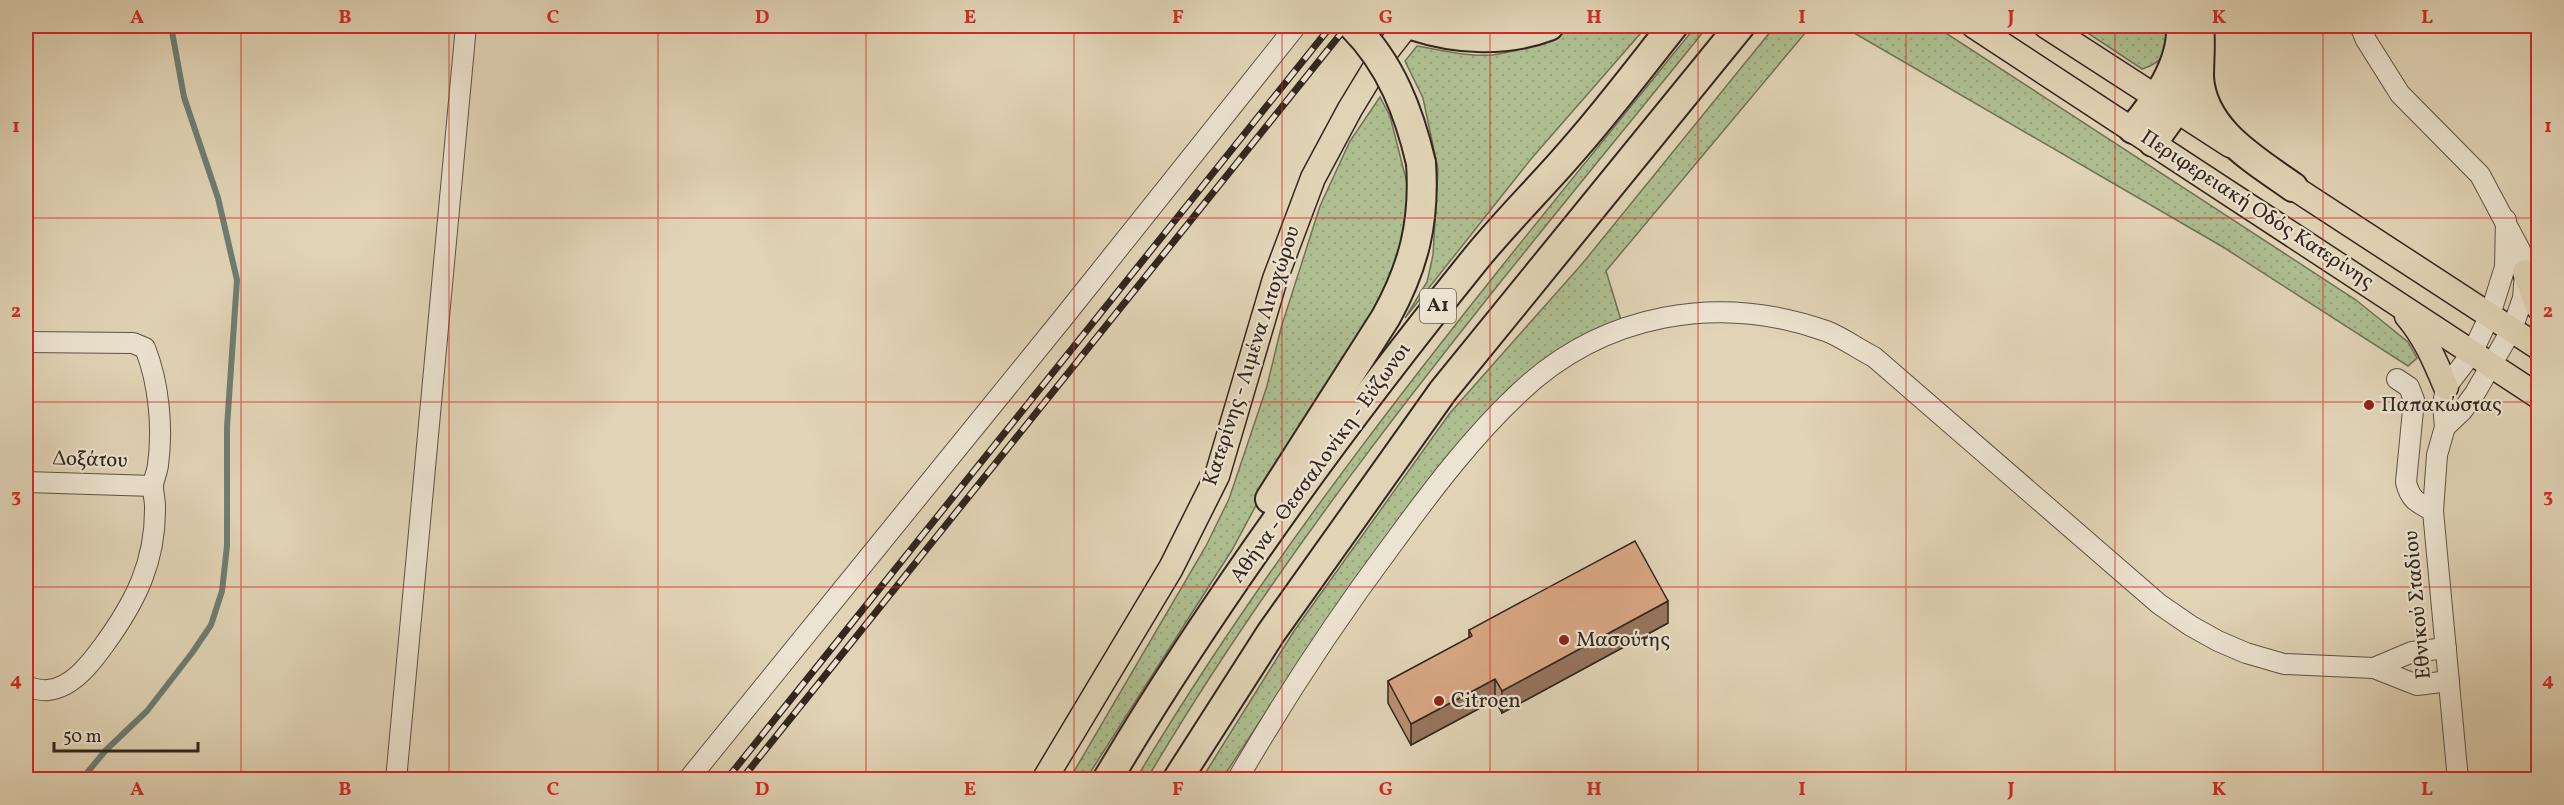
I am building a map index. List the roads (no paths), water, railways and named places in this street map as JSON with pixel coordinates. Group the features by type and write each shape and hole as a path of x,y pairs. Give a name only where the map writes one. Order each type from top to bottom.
{"highway":[{"path":"1220,601 1246,538 1386,317 1402,288 1416,247 1422,216 1421,163 1412,125 1401,94 1383,63 1353,26"},
{"path":"1415,26 1447,34 1475,37 1512,36 1549,26"},
{"name":"Αθήνα - Θεσσαλονίκη - Εύζωνοι","path":"1107,780 1143,719 1220,601 1306,478 1395,360 1479,255 1579,144 1673,26"},
{"path":"1177,780 1271,633 1443,391 1740,26"},
{"path":"2168,105 2181,26"},
{"path":"2199,26 2199,78 2204,100 2213,120 2256,161 2293,187"},
{"path":"2143,136 2196,76 2200,54"}],"main road":[{"name":"Κατερίνης - Λιμένα Λιτοχώρου","path":"1044,780 1171,568 1217,476 1275,279 1313,178 1350,109 1382,58 1406,26"},
{"name":"Περιφερειακή Οδός Κατερίνης","path":"1974,26 2538,396"},
{"name":"Περιφερειακή Οδός Κατερίνης","path":"2046,26 2538,347"},
{"path":"2526,272 2538,307"},
{"path":"2391,298 2419,330 2446,387"}],"street":[{"path":"396,780 466,26"},
{"path":"688,780 1063,318 1296,26"},
{"path":"2360,26 2366,40 2400,94 2480,175 2506,220 2520,250 2526,272 2523,298 2512,329 2481,359 2446,387 2443,405 2445,427"},
{"path":"2445,427 2462,411 2481,359 2490,315 2505,267 2506,220"},
{"path":"1236,780 1275,714 1365,581 1450,469 1483,429 1520,391 1549,368 1612,333 1645,322 1712,311 1746,312 1785,319 1828,332 1874,357 2159,604 2209,636 2246,653 2284,664 2374,668 2417,684 2449,681"},
{"path":"26,342 133,343 145,348 151,363 159,420 158,467 153,486 155,505 152,549 140,588 115,630 90,664 69,682 49,690 26,687"},
{"path":"2397,380 2409,387 2414,400 2406,482 2413,501 2433,511"},
{"name":"Εθνικού Σταδίου","path":"2445,427 2437,455 2433,511 2458,780"},
{"name":"Δοξάτου","path":"26,482 153,486"},
{"path":"2374,668 2412,652 2446,648"}],"waterway":[{"path":"81,780 106,750 147,711 192,653 211,625 222,591 227,546 227,427 237,280 218,198 184,97 171,26"}],"railway":[{"path":"726,780 1331,26"},
{"path":"741,780 1347,26"}],"place":[{"name":"Παπακώστας","path":"2369,405"},
{"name":"Μασούτης","path":"1564,640"},
{"name":"Citroen","path":"1439,701"}]}
